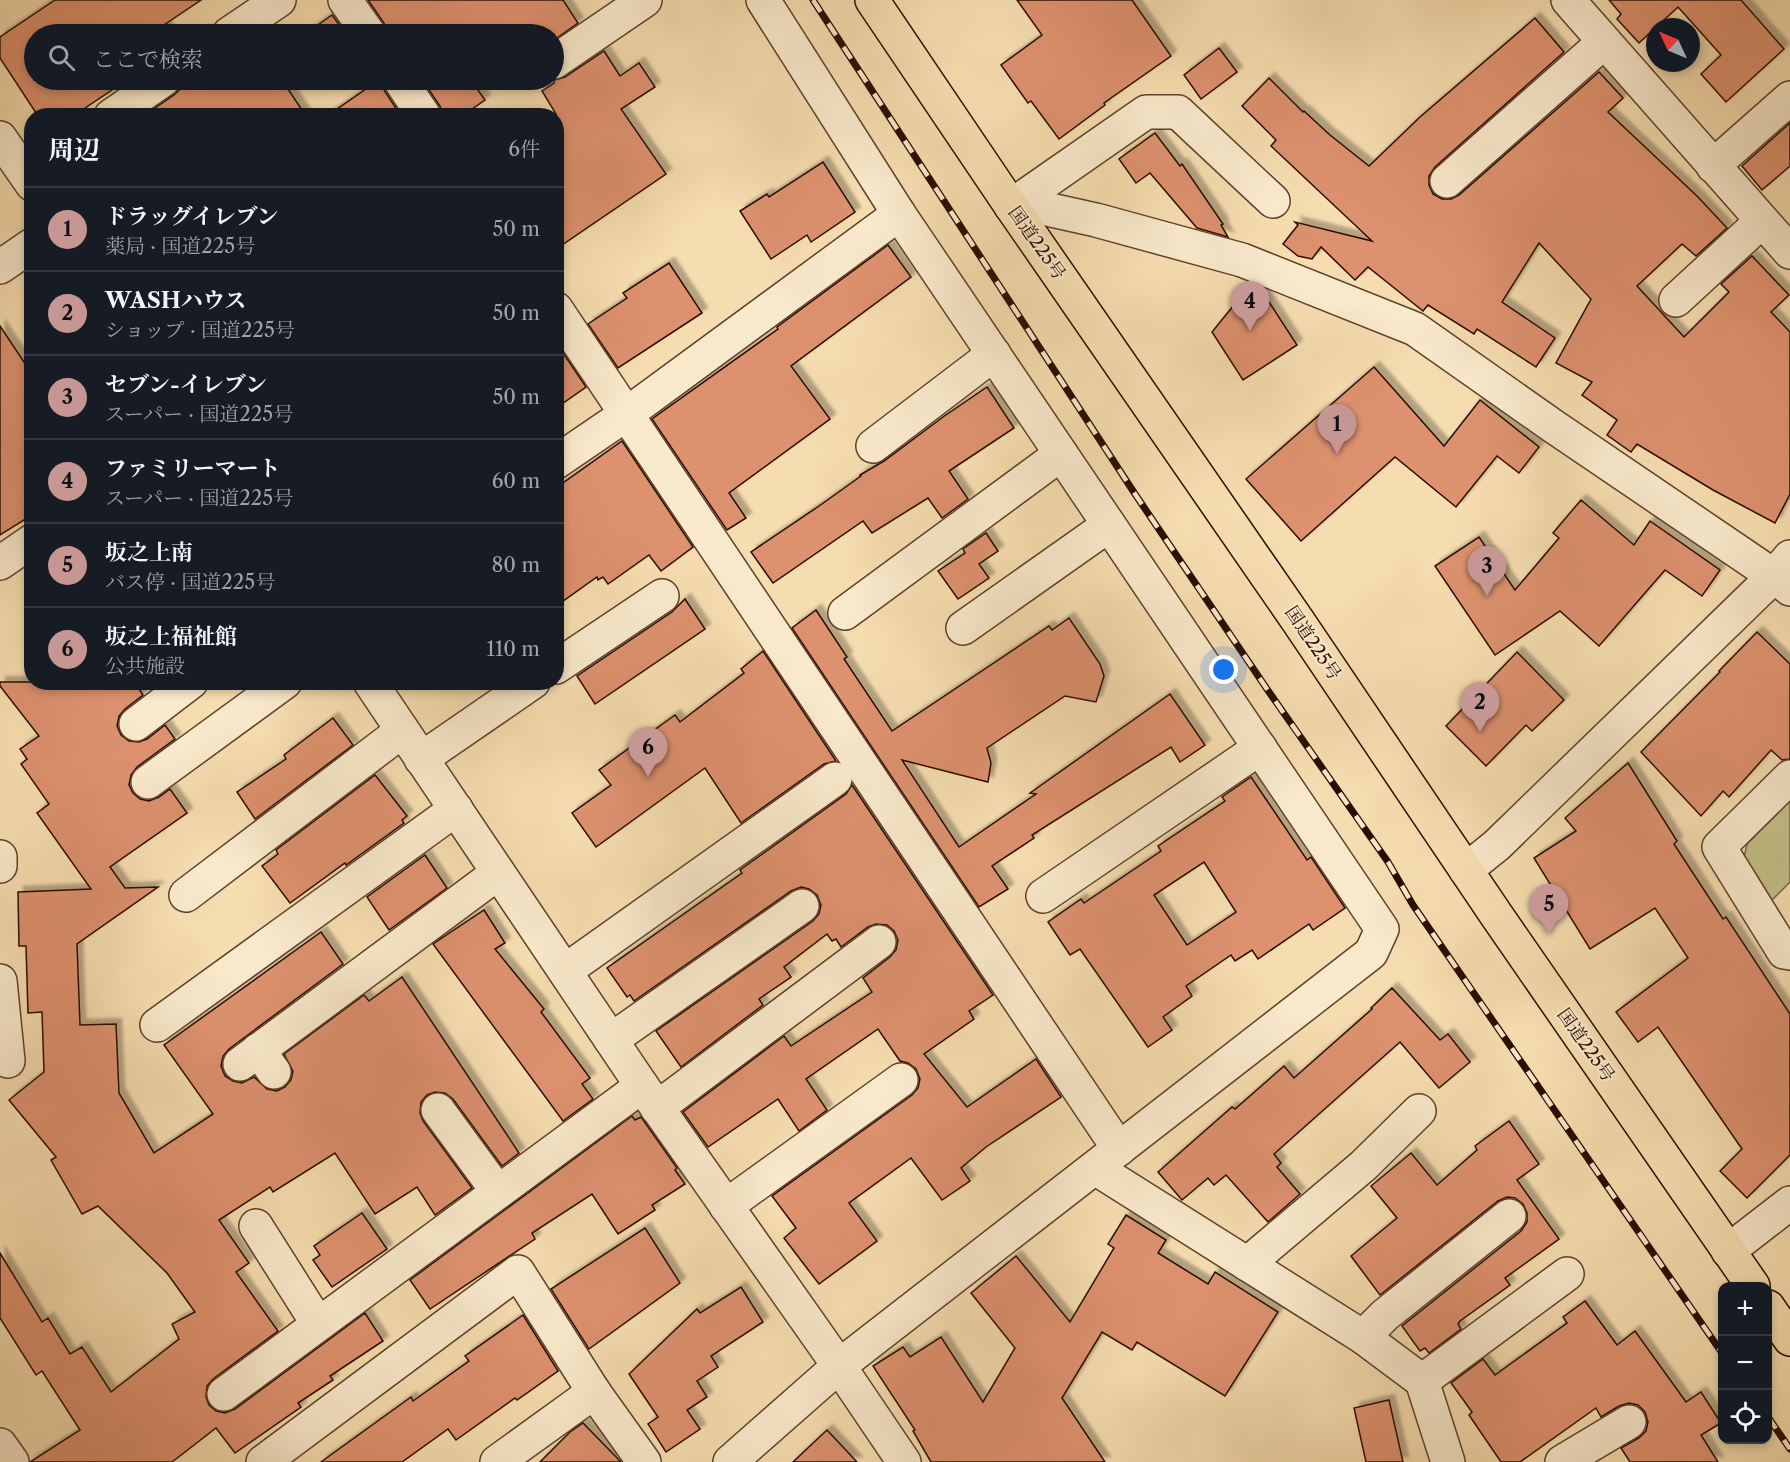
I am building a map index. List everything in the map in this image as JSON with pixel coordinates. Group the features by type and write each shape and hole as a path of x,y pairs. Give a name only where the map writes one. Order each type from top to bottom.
{"highway":[{"name":"国道225号","path":"872,0 1750,1282"},
{"path":"1772,1314 1790,1339"}],"street":[{"path":"244,24 279,0"},
{"path":"345,0 362,24"},
{"path":"564,55 645,0"},
{"path":"730,1462 839,1366 1371,953 1382,929 899,214 763,0"},
{"path":"1568,0 1713,166 1780,236 1676,300"},
{"path":"1447,182 1604,42"},
{"path":"123,108 149,90"},
{"path":"407,90 419,108"},
{"path":"1713,166 1790,98"},
{"path":"1011,206 1146,112 1178,112 1273,201"},
{"path":"1011,206 1042,208 1096,220 1242,260 1415,329 1553,426 1785,574 1497,845 1466,870"},
{"path":"564,457 628,413 899,214"},
{"path":"0,267 24,250"},
{"path":"564,321 628,413 1107,1158 1247,1264 1363,1337 1422,1381 1448,1462"},
{"path":"873,446 994,354"},
{"path":"845,613 1061,454"},
{"path":"963,628 1109,525"},
{"path":"0,563 24,546"},
{"path":"564,662 662,596"},
{"path":"136,724 181,690"},
{"path":"148,782 274,690"},
{"path":"375,690 650,1097 904,1462"},
{"path":"421,759 521,690"},
{"path":"186,895 402,731"},
{"path":"1044,896 1260,748"},
{"path":"1790,777 1719,847 1784,952 1790,953"},
{"path":"565,971 835,779"},
{"path":"157,1025 456,809"},
{"path":"0,857 0,866"},
{"path":"257,1062 498,873"},
{"path":"611,1040 802,906"},
{"path":"224,1394 498,1192 650,1097 879,942"},
{"path":"0,981 8,1061"},
{"path":"726,1206 901,1080"},
{"path":"438,1110 498,1192"},
{"path":"1247,1264 1363,1166 1419,1111"},
{"path":"1728,1251 1790,1203"},
{"path":"1363,1337 1385,1315 1509,1216"},
{"path":"256,1226 318,1324"},
{"path":"264,1462 518,1272 594,1392 644,1462"},
{"path":"1422,1381 1567,1274"},
{"path":"498,1462 594,1392"},
{"path":"1562,1462 1629,1422"},
{"path":"0,1445 12,1462"}],"shaded area":[{"path":"1790,800 1790,882 1772,900 1743,862 1747,844"}],"building":[{"path":"55,0 201,0 165,24 24,24 24,90 112,90 85,108 33,108 0,58 0,37"},
{"path":"368,0 563,0 578,23 564,33 564,24 384,23"},
{"path":"1017,0 1132,0 1171,56 1104,103 1105,105 1059,139 1031,101 1028,103 1001,65 1042,35"},
{"path":"1609,0 1741,0 1784,49 1726,102 1701,74 1721,55 1700,32 1700,18 1688,18 1678,7 1666,18 1646,18 1646,37 1639,43 1617,19 1621,14"},
{"path":"332,15 339,24 319,24"},
{"path":"1535,18 1564,52 1435,167 1429,176 1429,185 1433,194 1442,199 1451,199 1459,195 1599,72 1623,98 1608,112 1697,196 1727,228 1696,256 1682,244 1637,286 1684,337 1729,292 1721,284 1752,256 1789,295 1771,312 1790,332 1790,494 1775,523 1713,490 1637,444 1631,452 1607,435 1617,420 1582,395 1592,382 1556,363 1591,299 1539,243 1502,302 1555,338 1536,367 1477,329 1474,334 1428,305 1423,311 1368,267 1355,280 1321,247 1312,259 1298,256 1283,244 1298,225 1295,222 1372,241 1271,146 1276,140 1242,106 1269,78 1303,112 1369,166 1420,117"},
{"path":"1219,48 1237,72 1201,99 1184,75"},
{"path":"604,51 620,76 639,63 655,87 621,109 666,174 564,244 564,108 552,108 542,91 564,90 565,77"},
{"path":"179,90 289,90 301,108 155,108"},
{"path":"365,90 384,90 396,108 339,108"},
{"path":"429,90 478,90 485,100 474,108 441,108"},
{"path":"1790,123 1790,166 1762,190 1742,166"},
{"path":"1155,133 1180,166 1182,164 1223,224 1221,225 1228,237 1197,228 1150,173 1136,183 1119,159"},
{"path":"823,162 855,212 811,242 807,235 771,259 740,211 767,194 769,197"},
{"path":"888,245 911,277 791,366 830,419 729,493 746,518 727,530 652,419 778,329 777,327"},
{"path":"669,263 702,313 618,368 588,324 627,298 623,293"},
{"path":"1251,284 1260,288 1297,345 1243,380 1212,332"},
{"path":"0,326 24,362 24,520 0,535"},
{"path":"564,354 586,387 564,402"},
{"path":"1374,367 1444,446 1480,400 1539,447 1519,473 1497,456 1456,507 1395,457 1301,541 1246,479"},
{"path":"987,387 1014,428 949,471 968,499 942,518 928,498 872,533 863,521 773,583 751,552"},
{"path":"622,441 693,547 661,571 649,555 608,584 603,577 598,580 597,577 564,600 564,482"},
{"path":"1581,500 1634,545 1650,521 1720,570 1702,596 1665,570 1599,646 1560,611 1495,655 1435,566 1479,537 1515,590 1559,538 1553,533"},
{"path":"986,533 998,551 979,564 989,578 958,599 938,571 965,553 963,549"},
{"path":"685,599 705,629 595,704 577,676 672,612"},
{"path":"816,610 847,657 844,659 892,731 1049,626 1052,630 1069,618 1100,664 1104,676 1096,702 1065,696 987,748 991,763 988,782 902,760 959,847 1036,794 1030,793 1170,694 1205,745 1180,762 1171,747 1032,835 1034,838 992,866 1008,889 979,907 792,628"},
{"path":"1757,632 1790,664 1790,759 1782,760 1771,750 1729,797 1723,791 1701,816 1641,752"},
{"path":"763,651 836,761 824,764 741,823 705,768 596,847 572,813 611,785 599,770 675,715 680,722 744,673 741,669"},
{"path":"1517,652 1564,700 1532,731 1526,725 1486,766 1446,726"},
{"path":"0,682 24,682 24,690 140,690 143,695 119,716 117,726 121,735 129,741 139,742 147,739 165,725 175,739 137,767 131,775 129,785 140,799 149,801 170,789 187,813 110,867 125,888 158,887 77,944 80,1025 116,1024 119,1093 154,1153 213,1114 164,1045 321,932 343,964 229,1049 223,1056 221,1066 225,1076 242,1083 254,1077 267,1089 277,1091 285,1087 291,1080 293,1071 284,1054 364,995 369,1001 402,977 519,1153 502,1166 453,1099 445,1093 435,1092 427,1095 421,1102 420,1113 423,1121 472,1188 435,1215 417,1187 375,1214 335,1153 273,1192 270,1187 219,1220 249,1263 236,1272 278,1331 213,1379 207,1386 206,1397 209,1405 216,1411 225,1413 235,1409 365,1313 383,1341 330,1376 333,1380 298,1403 301,1407 235,1453 216,1428 172,1462 30,1462 80,1430 42,1371 36,1375 0,1318 0,1253 42,1322 48,1318 70,1354 82,1347 111,1392 179,1339 172,1324 195,1312 167,1273 98,1206 82,1214 51,1160 56,1157 9,1100 44,1072 42,1012 28,1013 26,946 19,946 18,892 91,889 37,813 49,804 21,764 27,759 20,749 39,736 0,686"},
{"path":"333,718 353,745 255,819 237,792 286,759 284,755"},
{"path":"1628,763 1677,841 1674,844 1723,919 1726,917 1790,1014 1790,1155 1747,1198 1720,1171 1742,1149 1658,1027 1638,1042 1616,1012 1688,958 1655,908 1590,949 1534,858 1576,831 1565,818"},
{"path":"375,775 407,816 402,820 404,823 290,903 262,866 278,854 276,850"},
{"path":"1251,777 1307,860 1311,857 1345,908 1313,930 1309,924 1258,959 1252,950 1235,961 1231,955 1186,986 1192,996 1163,1017 1172,1030 1148,1047 1080,949 1070,955 1048,922 1081,899 1084,903 1161,851 1158,846 1225,801 1222,797","holes":["1204,862 1236,912 1187,945 1154,895"]},
{"path":"852,785 993,995 969,1011 974,1019 924,1054 967,1107 1036,1059 1061,1097 986,1147 961,1168 970,1181 942,1200 911,1158 849,1203 877,1241 819,1284 784,1238 796,1228 772,1196 912,1095 918,1088 920,1079 916,1069 900,1061 878,1029 806,1079 827,1110 799,1131 778,1099 708,1147 683,1112 784,1036 791,1046 872,992 863,978 896,950 898,940 894,931 887,925 876,924 868,927 841,947 836,939 832,941 827,934 784,967 791,977 759,999 763,1005 681,1067 656,1031 813,921 819,914 821,905 817,895 801,887 791,891 634,1001 630,995 627,997 607,968 742,873 740,870 846,794"},
{"path":"425,855 447,888 389,930 367,897"},
{"path":"484,910 505,943 495,949 544,1009 541,1012 590,1078 582,1084 593,1099 563,1121 433,944"},
{"path":"1392,988 1440,1040 1448,1034 1470,1062 1439,1088 1400,1042 1274,1154 1281,1163 1277,1167 1300,1194 1268,1222 1226,1175 1214,1185 1208,1178 1182,1200 1158,1172 1232,1107 1235,1109 1284,1066 1294,1078 1372,1009"},
{"path":"632,1116 635,1120 641,1117 677,1168 675,1170 685,1184 652,1205 655,1210 618,1234 592,1194 532,1233 535,1239 430,1309 410,1280"},
{"path":"1509,1121 1539,1164 1517,1180 1559,1239 1505,1278 1510,1285 1460,1321 1458,1324 1461,1329 1429,1353 1425,1348 1420,1351 1402,1326 1521,1231 1527,1222 1527,1213 1523,1204 1515,1198 1507,1197 1498,1201 1380,1295 1351,1256 1397,1218 1371,1186 1411,1153 1437,1185 1477,1150 1475,1146"},
{"path":"362,1213 387,1249 332,1287 313,1260 320,1255 314,1246"},
{"path":"1126,1215 1166,1240 1158,1253 1208,1284 1215,1272 1278,1312 1225,1396 1137,1342 1132,1350 1102,1332 1062,1398 1105,1462 931,1462 913,1431 915,1430 873,1366 903,1347 910,1357 941,1337 983,1402 1015,1348 971,1293 1016,1256 1070,1322 1114,1248 1108,1244"},
{"path":"645,1228 680,1283 589,1349 551,1289"},
{"path":"741,1287 763,1322 711,1356 718,1367 697,1381 707,1397 687,1410 700,1429 666,1452 648,1424 658,1417 629,1374 697,1309 700,1313"},
{"path":"1585,1301 1617,1345 1635,1331 1686,1402 1701,1392 1718,1418 1718,1425 1701,1435 1718,1462 1630,1462 1621,1448 1639,1438 1646,1431 1648,1422 1645,1412 1638,1405 1629,1403 1601,1417 1596,1408 1520,1462 1501,1462 1469,1415 1472,1412 1451,1383 1483,1359 1495,1375 1567,1323 1563,1317"},
{"path":"523,1315 558,1371 456,1440 448,1429 402,1462 321,1462 411,1397 413,1401 469,1361 465,1356"},
{"path":"1389,1400 1403,1462 1366,1462 1354,1408"},
{"path":"583,1423 621,1462 540,1462 570,1432"},
{"path":"827,1430 857,1462 793,1462"}],"railway":[{"path":"813,0 1135,494 1388,862 1413,905 1718,1347"},
{"path":"1772,1423 1790,1449"}],"place":[{"name":"ファミリーマート","path":"1250,331"},
{"name":"ドラッグイレブン","path":"1337,454"},
{"name":"セブン-イレブン","path":"1487,596"},
{"name":"WASHハウス","path":"1480,732"},
{"name":"坂之上福祉館","path":"648,777"},
{"name":"坂之上南","path":"1549,934"}]}
